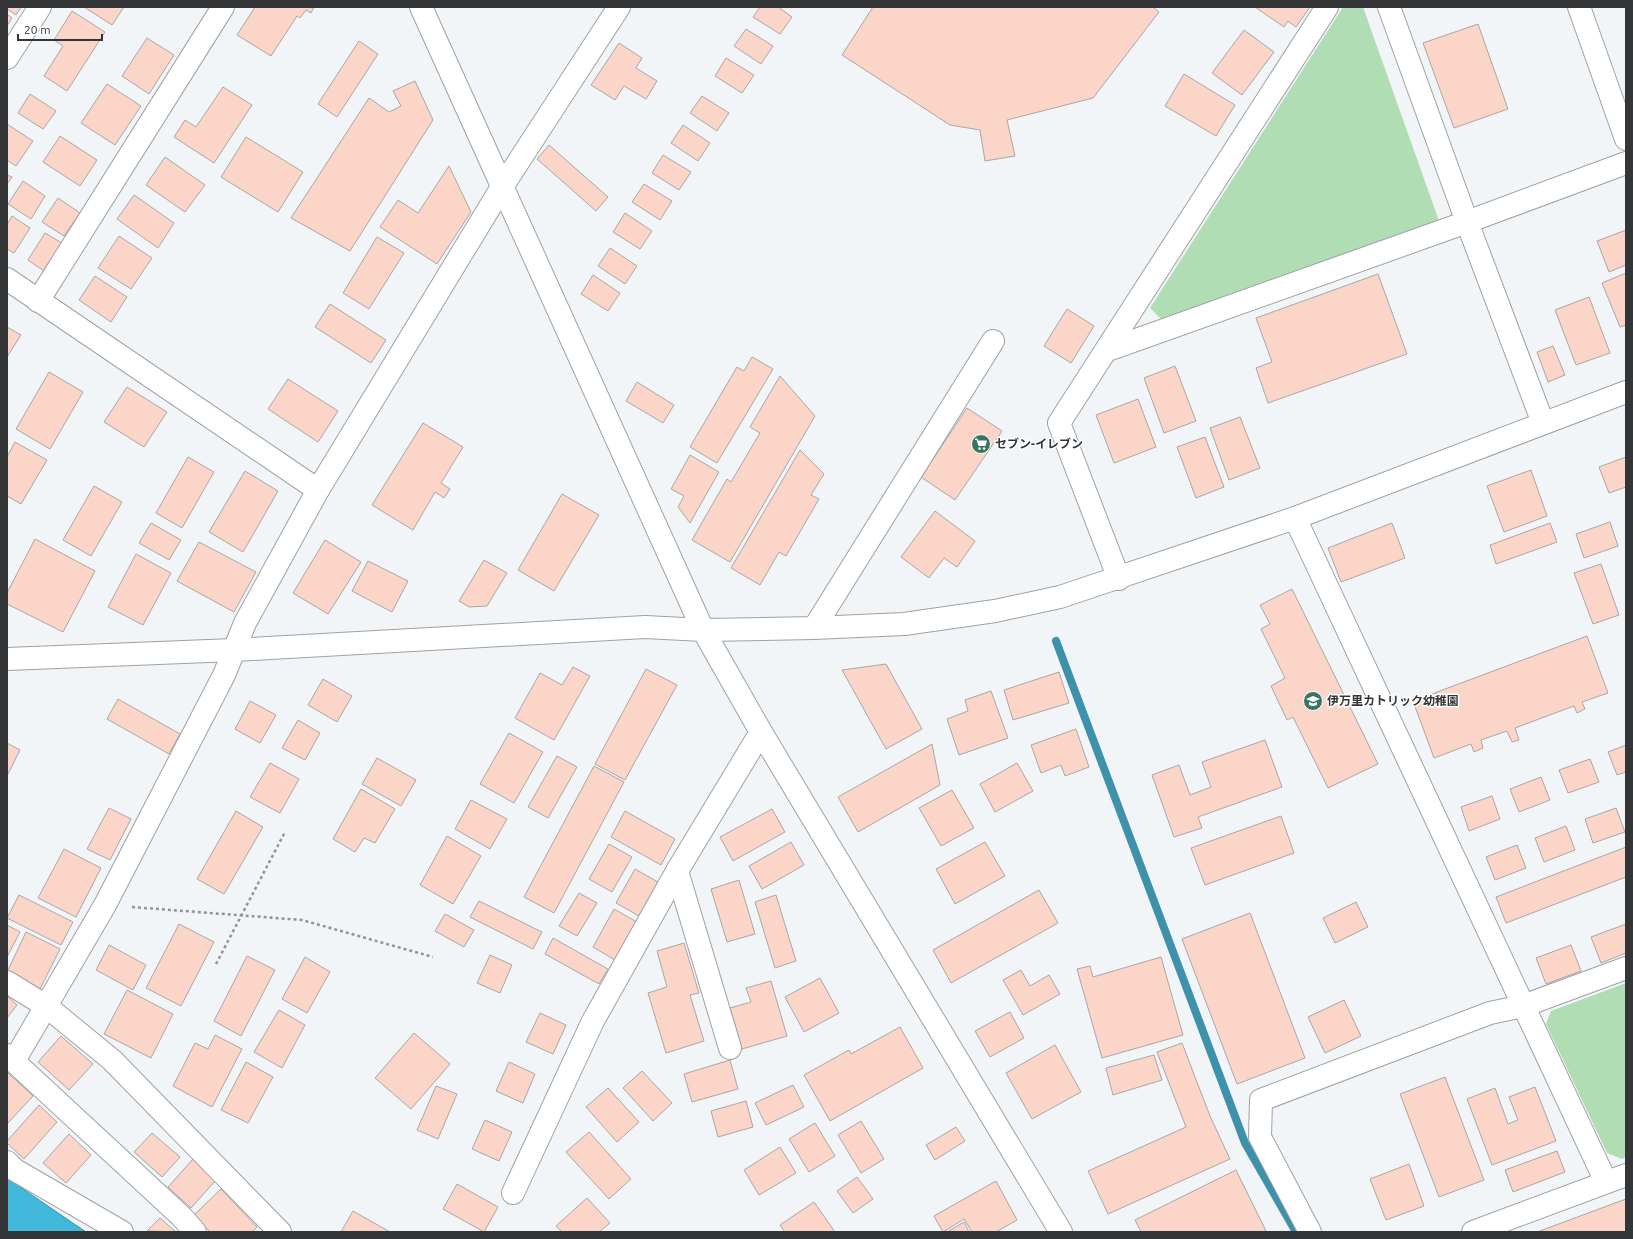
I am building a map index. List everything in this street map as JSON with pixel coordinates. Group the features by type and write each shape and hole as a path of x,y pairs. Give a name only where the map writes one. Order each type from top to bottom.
{"street":[{"path":"7,58 40,7"},
{"path":"38,301 223,7"},
{"path":"421,7 704,630 761,732 1061,1232"},
{"path":"195,1232 182,1217 10,1058 46,1006 105,905 224,675 245,623 318,490 502,187 619,7"},
{"path":"1119,578 1059,424 1108,350 1327,7"},
{"path":"1389,7 1467,222 1543,423"},
{"path":"1579,7 1626,139"},
{"path":"1108,350 1467,222 1626,163"},
{"path":"7,279 318,490"},
{"path":"814,628 993,341"},
{"path":"7,659 234,650 645,627 704,630 814,628 904,624 995,610 1060,597 1295,518 1626,392"},
{"path":"1295,518 1524,1006 1616,1178 1473,1232"},
{"path":"513,1193 593,1021 677,871 761,732"},
{"path":"677,871 730,1048"},
{"path":"1310,1232 1260,1137 1261,1100 1490,1013 1524,1006 1626,968"},
{"path":"7,982 46,1006 112,1060 280,1232"},
{"path":"7,1162 15,1170 122,1232"}],"path":[{"path":"216,964 285,832"},
{"path":"105,905 302,920 433,957"}],"green space":[{"path":"1343,7 1363,7 1439,221 1162,320 1150,308"},
{"path":"1626,983 1626,1157 1622,1159 1607,1153 1546,1024 1551,1011"}],"water":[{"path":"7,1178 86,1232 7,1232"}],"building":[{"path":"7,7 21,7 16,15 7,9"},
{"path":"84,7 124,7 112,25"},
{"path":"255,7 314,7 311,13 306,10 300,18 297,16 271,56 237,35"},
{"path":"760,7 778,7 792,17 780,34 753,17"},
{"path":"873,7 1153,7 1159,12 1093,98 1007,120 1015,156 985,161 980,130 950,125 842,55"},
{"path":"1255,7 1310,7 1296,27 1288,21 1284,27"},
{"path":"72,11 105,32 67,91 44,76 63,46 54,40"},
{"path":"7,14 12,18 7,26"},
{"path":"1478,24 1508,109 1454,128 1423,43"},
{"path":"746,29 773,46 761,64 734,46"},
{"path":"1244,30 1274,52 1242,95 1212,73"},
{"path":"147,38 174,55 149,94 122,76"},
{"path":"359,41 378,54 337,117 318,104"},
{"path":"619,43 642,58 636,68 657,81 646,99 624,86 615,100 591,85"},
{"path":"726,58 754,75 742,93 715,76"},
{"path":"1184,74 1235,105 1216,136 1165,106"},
{"path":"415,81 433,120 350,251 291,218 369,98 389,112 401,106 393,91"},
{"path":"107,84 141,106 115,145 81,123"},
{"path":"223,87 252,105 214,163 174,137 185,120 196,127"},
{"path":"30,94 56,111 43,129 18,113"},
{"path":"702,96 729,113 717,131 690,113"},
{"path":"7,124 33,141 16,166 7,160"},
{"path":"683,125 710,143 698,161 671,143"},
{"path":"60,136 97,160 80,186 43,162"},
{"path":"246,137 303,172 278,212 221,177"},
{"path":"549,145 608,197 596,211 537,159"},
{"path":"663,155 691,172 679,190 652,173"},
{"path":"165,157 205,185 185,212 146,185"},
{"path":"449,166 471,212 437,264 380,227 398,200 418,213"},
{"path":"7,175 12,177 7,184"},
{"path":"23,181 45,196 31,219 8,204"},
{"path":"644,184 672,201 660,220 632,202"},
{"path":"134,195 174,223 158,248 117,219"},
{"path":"58,198 80,213 64,236 42,222"},
{"path":"625,213 652,231 640,249 613,232"},
{"path":"12,216 30,228 14,253 7,249 7,225"},
{"path":"1626,230 1626,265 1609,272 1597,241"},
{"path":"45,233 62,243 44,271 28,260"},
{"path":"119,236 152,258 131,289 98,268"},
{"path":"377,237 404,253 369,309 343,293"},
{"path":"610,248 637,266 625,284 598,266"},
{"path":"1626,273 1626,325 1620,327 1602,283"},
{"path":"1378,274 1407,354 1268,403 1256,368 1272,362 1256,318"},
{"path":"593,275 620,293 608,311 581,294"},
{"path":"95,276 127,297 111,322 79,300"},
{"path":"1589,297 1610,353 1576,365 1555,310"},
{"path":"330,304 386,340 371,363 315,327"},
{"path":"1067,309 1094,326 1071,363 1044,346"},
{"path":"7,327 21,335 7,357"},
{"path":"1553,346 1565,375 1548,382 1537,352"},
{"path":"752,357 773,369 717,463 690,447 737,367 744,371"},
{"path":"1175,366 1196,421 1164,433 1144,378"},
{"path":"49,372 83,392 50,449 16,429"},
{"path":"780,376 815,416 730,562 692,540 727,479 731,482 760,433 750,427"},
{"path":"288,379 338,411 318,442 268,409"},
{"path":"637,382 674,405 663,423 626,401"},
{"path":"127,387 167,412 144,447 104,422"},
{"path":"1138,399 1156,447 1114,463 1096,415"},
{"path":"967,408 1002,431 955,500 921,477"},
{"path":"1240,417 1260,468 1229,480 1210,428"},
{"path":"423,423 463,447 441,483 450,489 444,498 435,492 413,530 372,505"},
{"path":"1205,437 1224,487 1196,498 1177,447"},
{"path":"15,442 47,460 21,504 7,496 7,457"},
{"path":"800,450 824,474 811,495 819,499 786,556 779,552 760,585 731,568"},
{"path":"690,455 719,472 690,523 678,507 684,496 671,489"},
{"path":"188,457 214,472 182,528 156,513"},
{"path":"1626,457 1626,487 1609,493 1599,467"},
{"path":"1531,470 1547,516 1504,532 1487,486"},
{"path":"245,471 278,491 243,552 209,532"},
{"path":"94,486 122,502 91,556 63,540"},
{"path":"562,494 599,515 554,591 518,570"},
{"path":"935,511 975,541 957,567 944,558 929,578 901,557"},
{"path":"1610,522 1618,546 1584,558 1576,534"},
{"path":"151,523 181,540 169,560 139,543"},
{"path":"1392,523 1405,558 1341,582 1328,548"},
{"path":"1550,523 1557,542 1496,564 1490,545"},
{"path":"35,539 95,571 63,632 7,604 7,593"},
{"path":"325,540 361,562 328,614 293,593"},
{"path":"199,542 256,572 234,612 177,581"},
{"path":"136,554 171,573 143,625 108,607"},
{"path":"484,560 507,573 487,606 469,607 459,601"},
{"path":"368,561 408,581 392,612 352,591"},
{"path":"1601,564 1619,615 1593,624 1574,573"},
{"name":"伊万里カトリック幼稚園","path":"1292,589 1378,764 1328,788 1293,717 1287,720 1271,686 1285,678 1261,629 1270,624 1260,605"},
{"path":"1587,636 1608,693 1582,702 1585,709 1577,713 1574,706 1515,728 1519,740 1512,742 1507,731 1481,740 1483,748 1474,752 1471,744 1434,758 1413,701"},
{"path":"886,664 922,729 886,749 842,670"},
{"path":"573,667 590,676 554,740 515,718 540,673 562,685"},
{"path":"646,669 677,685 625,780 595,764"},
{"path":"1059,672 1069,703 1013,720 1004,690"},
{"path":"323,679 352,696 337,722 308,705"},
{"path":"991,691 1008,738 959,755 947,719 968,711 965,700"},
{"path":"118,699 180,734 169,754 107,719"},
{"path":"250,701 276,715 260,743 235,729"},
{"path":"298,720 320,733 305,760 282,748"},
{"path":"1076,729 1089,767 1065,776 1061,765 1041,773 1031,745"},
{"path":"509,733 543,752 514,803 480,784"},
{"path":"1265,740 1282,787 1198,817 1202,828 1174,837 1152,775 1179,765 1190,795 1211,787 1202,762"},
{"path":"7,743 20,750 7,776"},
{"path":"932,744 940,785 858,832 838,797"},
{"path":"1626,745 1626,772 1617,775 1608,752"},
{"path":"557,756 577,767 548,818 528,807"},
{"path":"377,758 416,780 401,806 362,784"},
{"path":"1590,759 1599,782 1568,793 1559,770"},
{"path":"270,763 299,779 280,813 250,797"},
{"path":"1017,763 1033,791 995,812 980,784"},
{"path":"594,766 624,782 554,913 524,897"},
{"path":"1541,777 1550,800 1519,812 1510,789"},
{"path":"361,789 395,809 375,843 364,838 355,852 333,839"},
{"path":"952,790 974,828 941,846 919,808"},
{"path":"1492,796 1500,819 1469,831 1461,807"},
{"path":"471,800 507,819 490,849 455,829"},
{"path":"109,808 131,819 110,860 87,849"},
{"path":"1616,808 1625,832 1593,843 1585,819"},
{"path":"772,809 785,832 733,861 720,837"},
{"path":"236,811 263,827 224,894 197,879"},
{"path":"625,811 675,839 661,865 611,837"},
{"path":"1281,816 1294,853 1205,885 1191,848"},
{"path":"1566,826 1575,850 1544,862 1535,838"},
{"path":"447,836 481,856 453,904 420,885"},
{"path":"791,842 804,865 762,889 749,866"},
{"path":"985,842 1005,876 955,904 936,869"},
{"path":"609,844 632,857 612,892 589,879"},
{"path":"1517,845 1526,868 1495,880 1486,857"},
{"path":"1626,847 1626,877 1506,923 1496,897"},
{"path":"64,849 101,868 76,917 38,898"},
{"path":"635,869 658,882 639,916 616,903"},
{"path":"739,880 755,934 727,942 711,889"},
{"path":"1039,890 1058,923 951,983 933,950"},
{"path":"579,893 597,903 577,936 559,926"},
{"path":"19,895 73,922 61,945 7,918"},
{"path":"776,895 796,961 775,968 755,902"},
{"path":"479,901 542,932 533,949 470,917"},
{"path":"1356,902 1368,927 1335,943 1323,918"},
{"path":"614,909 637,922 615,960 593,947"},
{"path":"1250,913 1305,1058 1237,1084 1182,939"},
{"path":"445,914 474,930 464,947 435,931"},
{"path":"179,924 214,942 181,1006 146,988"},
{"path":"1626,924 1626,953 1601,963 1591,937"},
{"path":"7,925 20,932 7,957"},
{"path":"26,932 60,949 40,989 7,972"},
{"path":"553,938 608,969 599,984 545,954"},
{"path":"684,943 699,993 690,995 704,1041 666,1053 648,993 667,987 657,951"},
{"path":"109,945 146,965 133,990 96,970"},
{"path":"1571,945 1581,971 1546,984 1536,958"},
{"path":"490,955 512,965 500,993 477,983"},
{"path":"247,956 275,970 241,1036 214,1021"},
{"path":"305,957 330,972 307,1013 282,999"},
{"path":"1161,957 1183,1035 1102,1058 1077,969 1090,966 1093,977"},
{"path":"1021,970 1030,986 1049,975 1060,994 1023,1015 1003,980"},
{"path":"820,978 839,1013 804,1032 785,997"},
{"path":"771,981 787,1036 742,1049 730,1008 751,1002 746,988"},
{"path":"127,990 173,1014 151,1058 104,1034"},
{"path":"7,996 17,1005 7,1018"},
{"path":"1344,1000 1361,1036 1325,1053 1308,1017"},
{"path":"279,1010 305,1025 282,1068 254,1052"},
{"path":"1010,1012 1024,1038 990,1057 975,1031"},
{"path":"540,1013 566,1025 553,1054 526,1042"},
{"path":"900,1027 923,1068 830,1121 804,1075 849,1050 851,1054"},
{"path":"414,1033 450,1064 411,1109 375,1078"},
{"path":"215,1035 242,1049 212,1107 173,1086 195,1043 208,1049"},
{"path":"61,1036 93,1064 69,1090 38,1062"},
{"path":"1182,1043 1210,1116 1230,1159 1108,1214 1088,1171 1186,1127 1157,1052"},
{"path":"1055,1045 1081,1092 1032,1119 1006,1073"},
{"path":"1154,1055 1162,1080 1113,1095 1106,1068"},
{"path":"730,1060 738,1089 692,1102 684,1074"},
{"path":"246,1062 273,1077 248,1123 221,1110"},
{"path":"509,1062 535,1074 523,1103 496,1091"},
{"path":"642,1071 672,1103 653,1121 623,1088"},
{"path":"7,1072 33,1096 7,1124"},
{"path":"1445,1077 1484,1180 1439,1197 1400,1094"},
{"path":"793,1085 804,1107 766,1125 755,1103"},
{"path":"436,1086 457,1094 438,1139 417,1130"},
{"path":"1535,1087 1556,1141 1492,1165 1467,1099 1495,1088 1508,1124 1518,1120 1509,1097"},
{"path":"608,1088 639,1122 617,1142 586,1107"},
{"path":"746,1101 753,1127 718,1137 711,1111"},
{"path":"39,1105 57,1122 24,1159 7,1143 7,1141"},
{"path":"485,1120 512,1132 499,1161 472,1149"},
{"path":"861,1121 884,1159 861,1173 838,1135"},
{"path":"815,1123 835,1156 809,1172 789,1139"},
{"path":"956,1127 965,1141 935,1160 926,1145"},
{"path":"589,1132 631,1179 609,1199 566,1152"},
{"path":"152,1133 180,1157 162,1177 134,1152"},
{"path":"69,1134 91,1155 66,1183 43,1163"},
{"path":"780,1147 796,1173 759,1195 744,1170"},
{"path":"1557,1151 1565,1172 1513,1192 1505,1170"},
{"path":"193,1159 216,1180 191,1208 168,1187"},
{"path":"1409,1164 1424,1206 1386,1220 1370,1179"},
{"path":"1236,1170 1266,1231 1141,1232 1135,1220"},
{"path":"857,1177 873,1199 853,1213 837,1191"},
{"path":"996,1181 1017,1220 996,1232 972,1232 964,1219 943,1232 934,1216"},
{"path":"457,1184 498,1207 484,1232 443,1209"},
{"path":"221,1189 257,1227 252,1232 210,1232 194,1215"},
{"path":"587,1198 610,1223 599,1232 562,1232 556,1226"},
{"path":"1626,1199 1626,1232 1537,1232"},
{"path":"814,1202 835,1232 785,1232 780,1225"},
{"path":"353,1211 390,1232 341,1232"},
{"path":"160,1218 176,1232 147,1231"},
{"path":"964,1222 969,1232 947,1232"}],"waterway":[{"path":"1056,641 1245,1143 1296,1232"}],"place":[{"name":"セブン-イレブン","path":"981,444"},
{"name":"伊万里カトリック幼稚園","path":"1313,701"}]}
